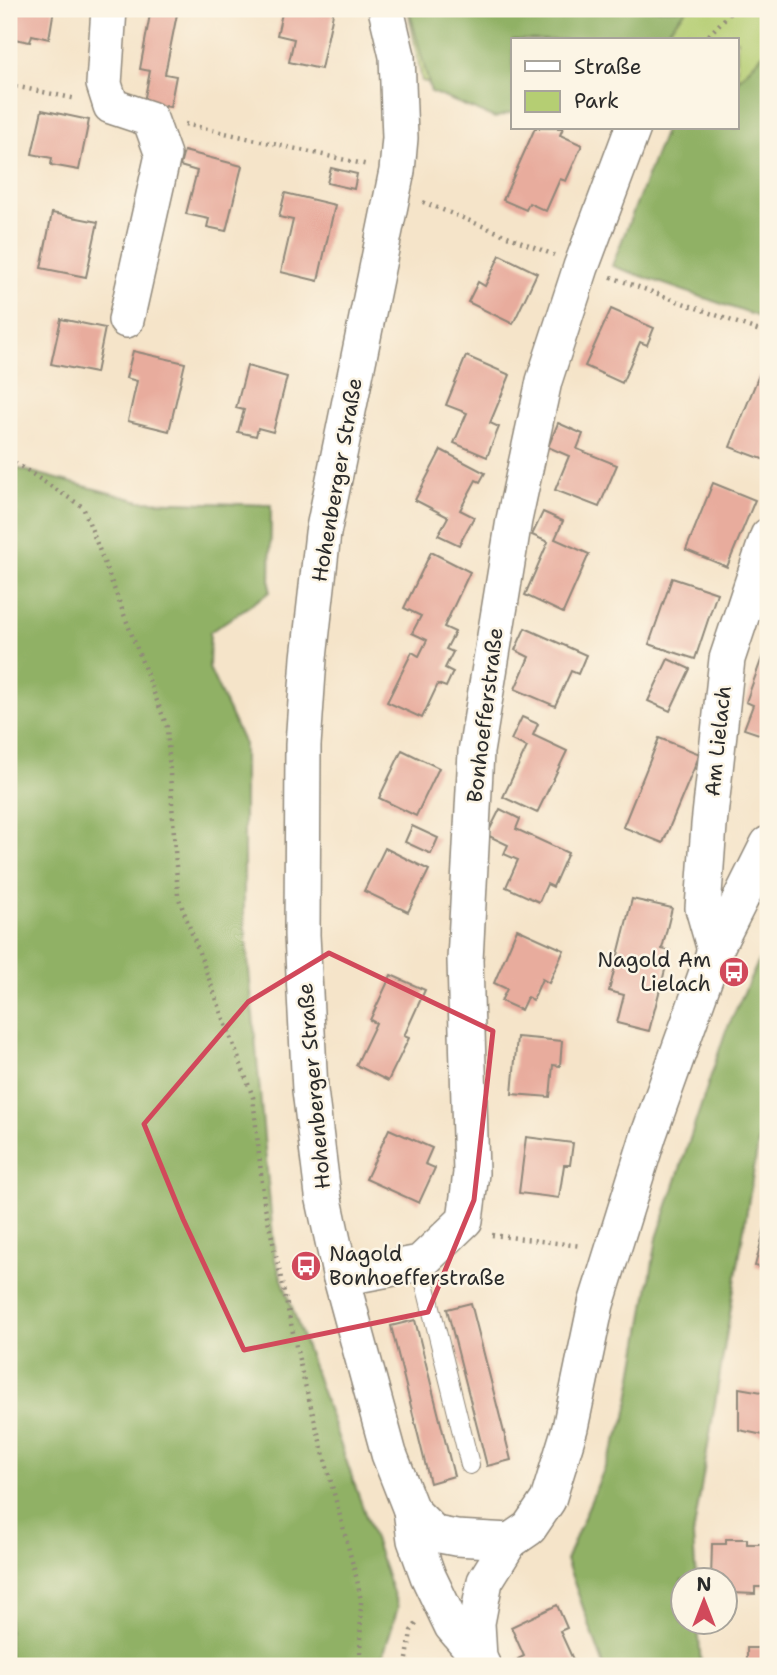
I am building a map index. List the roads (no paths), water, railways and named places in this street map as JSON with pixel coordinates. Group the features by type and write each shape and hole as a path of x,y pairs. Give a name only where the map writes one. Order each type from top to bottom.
{"street":[{"path":"109,9 104,84 111,106 150,119 163,155 126,320"},
{"name":"Hohenberger Straße","path":"386,9 397,56 400,138 397,171 323,533 309,658 303,745 302,935 310,1090 323,1195 341,1278 389,1454 411,1510 435,1534 510,1541"},
{"name":"Bonhoefferstraße","path":"420,1263 465,1220 471,1173 465,960 476,752 519,495 544,381 581,267 633,130"},
{"name":"Am Lielach","path":"715,950 703,908 727,659 768,536"},
{"path":"481,1662 477,1623 485,1581 510,1541 529,1528 548,1500 570,1428 596,1304 649,1134 715,950 768,844"},
{"path":"341,1278 420,1263"},
{"path":"411,1510 415,1540 428,1576 452,1626 481,1662"}],"lane":[{"path":"420,1263 470,1465"}],"place":[{"name":"Nagold Am Lielach","path":"734,972"},
{"name":"Nagold Bonhoefferstraße","path":"306,1266"}]}
